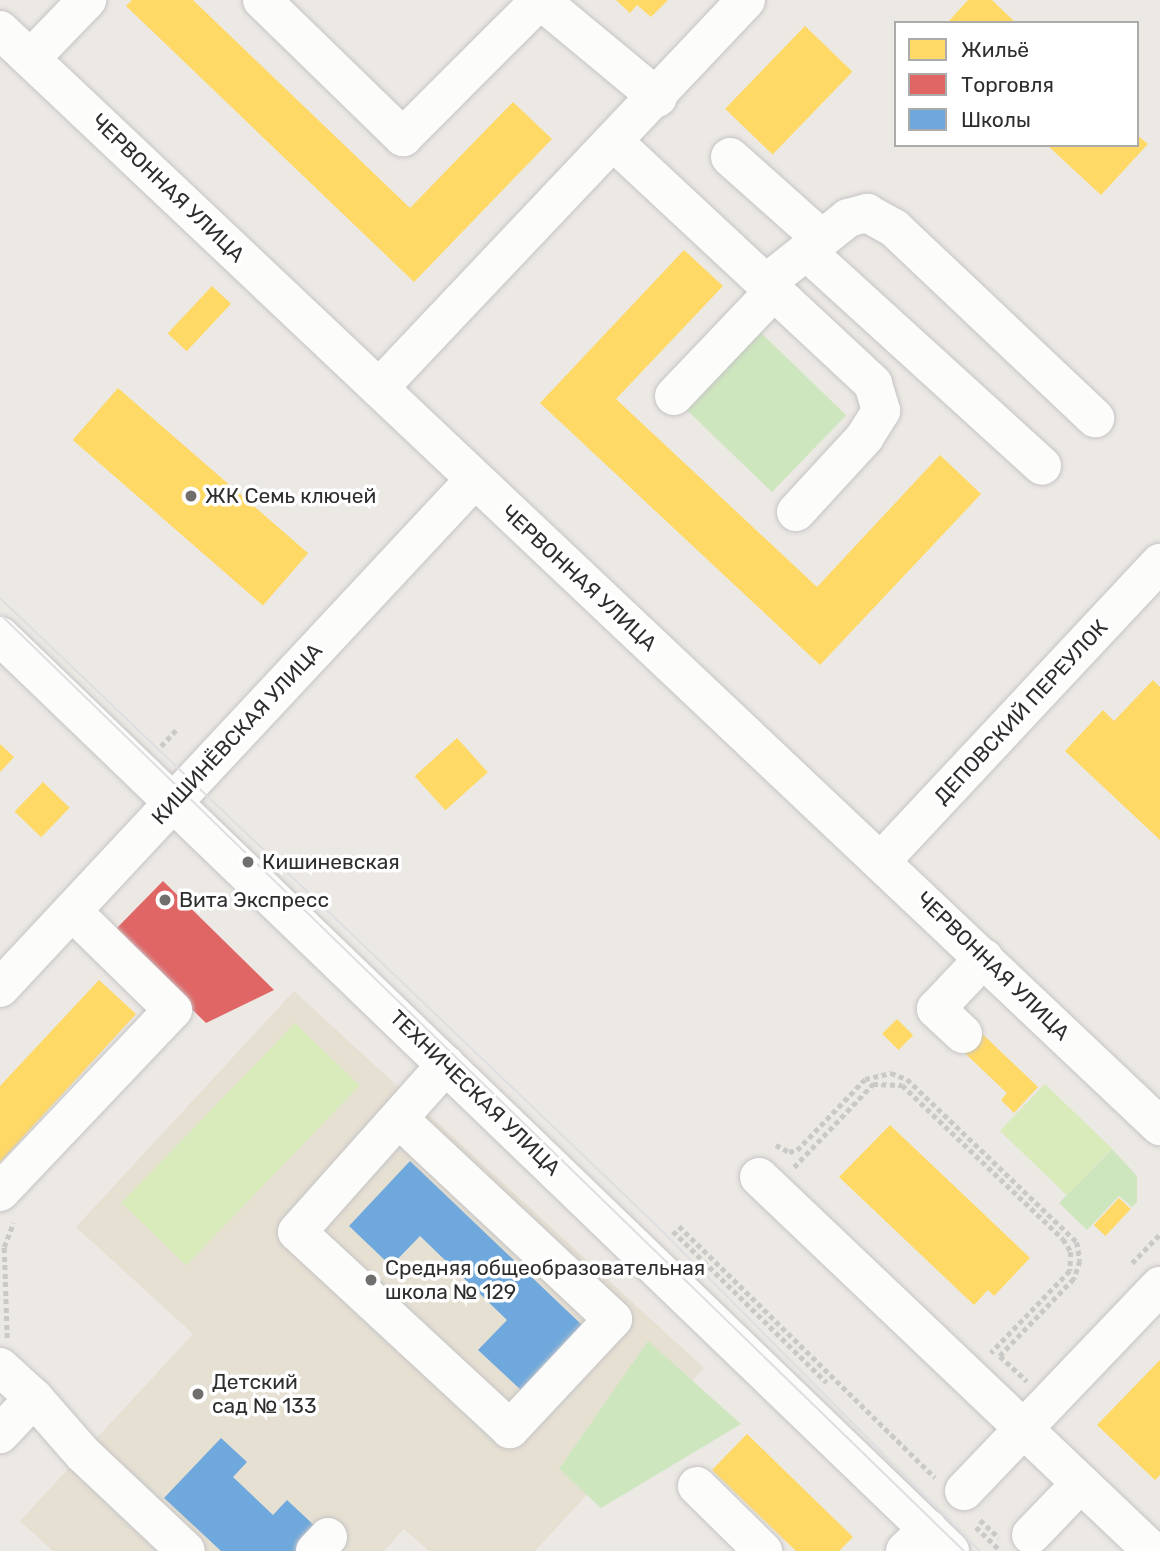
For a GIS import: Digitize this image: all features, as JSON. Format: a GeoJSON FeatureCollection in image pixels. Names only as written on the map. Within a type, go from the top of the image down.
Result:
{"type":"FeatureCollection","features":[{"type":"Feature","properties":{"kind":"street"},"geometry":{"type":"LineString","coordinates":[[31,58],[87,0]]}},
{"type":"Feature","properties":{"kind":"street"},"geometry":{"type":"LineString","coordinates":[[262,0],[403,137],[540,0],[658,97]]}},
{"type":"Feature","properties":{"kind":"street"},"geometry":{"type":"LineString","coordinates":[[379,388],[615,143],[746,0]]}},
{"type":"Feature","properties":{"kind":"street","name":"ЧЕРВОННАЯ УЛИЦА"},"geometry":{"type":"LineString","coordinates":[[0,30],[474,481],[881,860],[1160,1126]]}},
{"type":"Feature","properties":{"kind":"street"},"geometry":{"type":"LineString","coordinates":[[615,143],[873,384],[881,411],[865,437],[796,512]]}},
{"type":"Feature","properties":{"kind":"street"},"geometry":{"type":"LineString","coordinates":[[730,157],[814,245],[1042,466]]}},
{"type":"Feature","properties":{"kind":"street"},"geometry":{"type":"LineString","coordinates":[[674,396],[769,288],[814,245],[848,218],[867,213],[894,228],[1095,418]]}},
{"type":"Feature","properties":{"kind":"street","name":"КИШИНЁВСКАЯ УЛИЦА"},"geometry":{"type":"LineString","coordinates":[[0,988],[474,481]]}},
{"type":"Feature","properties":{"kind":"street","name":"ДЕПОВСКИЙ ПЕРЕУЛОК"},"geometry":{"type":"LineString","coordinates":[[881,860],[1160,563]]}},
{"type":"Feature","properties":{"kind":"street","name":"ТЕХНИЧЕСКАЯ УЛИЦА"},"geometry":{"type":"LineString","coordinates":[[0,636],[446,1065],[928,1544]]}},
{"type":"Feature","properties":{"kind":"street"},"geometry":{"type":"LineString","coordinates":[[9,1201],[173,1010],[72,911]]}},
{"type":"Feature","properties":{"kind":"street"},"geometry":{"type":"LineString","coordinates":[[963,1034],[936,1009],[984,958]]}},
{"type":"Feature","properties":{"kind":"street"},"geometry":{"type":"LineString","coordinates":[[399,1119],[613,1319],[510,1429],[297,1232],[446,1065]]}},
{"type":"Feature","properties":{"kind":"street"},"geometry":{"type":"LineString","coordinates":[[775,1164],[1024,1429],[1081,1483],[1136,1546]]}},
{"type":"Feature","properties":{"kind":"street"},"geometry":{"type":"LineString","coordinates":[[952,1493],[1024,1429],[1160,1286]]}},
{"type":"Feature","properties":{"kind":"street"},"geometry":{"type":"LineString","coordinates":[[0,1434],[14,1380]]}},
{"type":"Feature","properties":{"kind":"street"},"geometry":{"type":"LineString","coordinates":[[14,1380],[83,1454],[186,1551]]}},
{"type":"Feature","properties":{"kind":"street"},"geometry":{"type":"LineString","coordinates":[[1022,1543],[1081,1483]]}},
{"type":"Feature","properties":{"kind":"street"},"geometry":{"type":"LineString","coordinates":[[697,1486],[743,1544]]}},
{"type":"Feature","properties":{"kind":"path"},"geometry":{"type":"LineString","coordinates":[[775,1164],[789,1152],[797,1150],[865,1079],[891,1073],[907,1079],[1076,1242],[1080,1261],[1074,1279],[1000,1356],[1031,1385]]}},
{"type":"Feature","properties":{"kind":"path"},"geometry":{"type":"LineString","coordinates":[[775,1164],[873,1084],[895,1082],[922,1104],[1063,1239],[1071,1252],[1070,1271],[986,1359]]}},
{"type":"Feature","properties":{"kind":"path"},"geometry":{"type":"LineString","coordinates":[[9,1201],[4,1247],[14,1380]]}},
{"type":"Feature","properties":{"kind":"path"},"geometry":{"type":"LineString","coordinates":[[679,1226],[952,1493]]}},
{"type":"Feature","properties":{"kind":"path"},"geometry":{"type":"LineString","coordinates":[[673,1231],[952,1493],[1022,1543]]}},
{"type":"Feature","properties":{"kind":"shaded area","name":"Средняя общеобразовательная школа № 129"},"geometry":{"type":"Polygon","coordinates":[[[294,991],[704,1368],[535,1551],[429,1551],[404,1529],[384,1551],[53,1551],[20,1521],[193,1334],[76,1227],[294,991]]]}},
{"type":"Feature","properties":{"kind":"green space"},"geometry":{"type":"Polygon","coordinates":[[[757,329],[846,415],[772,492],[683,406],[757,329]]]}},
{"type":"Feature","properties":{"kind":"green space"},"geometry":{"type":"Polygon","coordinates":[[[295,1023],[360,1086],[186,1265],[121,1203],[295,1023]]]}},
{"type":"Feature","properties":{"kind":"green space"},"geometry":{"type":"Polygon","coordinates":[[[1045,1084],[1112,1149],[1067,1195],[1000,1131],[1045,1084]]]}},
{"type":"Feature","properties":{"kind":"green space"},"geometry":{"type":"Polygon","coordinates":[[[1112,1149],[1137,1176],[1137,1202],[1132,1207],[1119,1196],[1087,1230],[1059,1203],[1112,1149]]]}},
{"type":"Feature","properties":{"kind":"green space"},"geometry":{"type":"Polygon","coordinates":[[[648,1341],[741,1424],[601,1508],[559,1469],[648,1341]]]}},
{"type":"Feature","properties":{"kind":"building: Жильё"},"geometry":{"type":"Polygon","coordinates":[[[132,0],[193,0],[410,208],[513,102],[552,139],[414,282],[126,6],[132,0]]]}},
{"type":"Feature","properties":{"kind":"building: Жильё"},"geometry":{"type":"Polygon","coordinates":[[[616,0],[668,0],[651,17],[637,5],[630,13],[616,0]]]}},
{"type":"Feature","properties":{"kind":"building: Жильё"},"geometry":{"type":"Polygon","coordinates":[[[968,0],[992,0],[1014,21],[949,21],[968,0]]]}},
{"type":"Feature","properties":{"kind":"building: Жильё"},"geometry":{"type":"Polygon","coordinates":[[[805,26],[852,72],[773,155],[725,109],[805,26]]]}},
{"type":"Feature","properties":{"kind":"building: Жильё"},"geometry":{"type":"Polygon","coordinates":[[[1139,137],[1148,144],[1101,195],[1049,147],[1139,147],[1139,137]]]}},
{"type":"Feature","properties":{"kind":"building: Жильё"},"geometry":{"type":"Polygon","coordinates":[[[684,250],[723,286],[616,399],[817,587],[940,455],[981,494],[820,665],[540,403],[684,250]]]}},
{"type":"Feature","properties":{"kind":"building: Жильё"},"geometry":{"type":"Polygon","coordinates":[[[212,286],[231,304],[187,351],[168,334],[212,286]]]}},
{"type":"Feature","properties":{"kind":"building: Жильё","name":"ЖК Семь ключей"},"geometry":{"type":"Polygon","coordinates":[[[118,388],[308,553],[263,605],[73,440],[118,388]]]}},
{"type":"Feature","properties":{"kind":"building: Жильё"},"geometry":{"type":"Polygon","coordinates":[[[1153,680],[1160,687],[1160,840],[1065,751],[1103,710],[1114,721],[1153,680]]]}},
{"type":"Feature","properties":{"kind":"building: Жильё"},"geometry":{"type":"Polygon","coordinates":[[[457,738],[488,772],[445,810],[415,776],[457,738]]]}},
{"type":"Feature","properties":{"kind":"building: Жильё"},"geometry":{"type":"Polygon","coordinates":[[[0,744],[14,757],[0,772],[0,744]]]}},
{"type":"Feature","properties":{"kind":"building: Жильё"},"geometry":{"type":"Polygon","coordinates":[[[43,782],[70,808],[41,837],[15,811],[43,782]]]}},
{"type":"Feature","properties":{"kind":"building: Жильё"},"geometry":{"type":"Polygon","coordinates":[[[99,980],[136,1014],[0,1162],[0,1086],[99,980]]]}},
{"type":"Feature","properties":{"kind":"building: Жильё"},"geometry":{"type":"Polygon","coordinates":[[[897,1019],[913,1035],[898,1050],[882,1034],[897,1019]]]}},
{"type":"Feature","properties":{"kind":"building: Жильё"},"geometry":{"type":"Polygon","coordinates":[[[972,1024],[1038,1087],[1014,1113],[1001,1100],[1007,1093],[954,1043],[972,1024]]]}},
{"type":"Feature","properties":{"kind":"building: Жильё"},"geometry":{"type":"Polygon","coordinates":[[[890,1125],[1030,1258],[994,1296],[988,1290],[974,1305],[839,1177],[890,1125]]]}},
{"type":"Feature","properties":{"kind":"building: Жильё"},"geometry":{"type":"Polygon","coordinates":[[[1119,1198],[1131,1209],[1105,1236],[1094,1225],[1119,1198]]]}},
{"type":"Feature","properties":{"kind":"building: Жильё"},"geometry":{"type":"Polygon","coordinates":[[[1160,1360],[1160,1475],[1155,1480],[1097,1425],[1160,1360]]]}},
{"type":"Feature","properties":{"kind":"building: Жильё"},"geometry":{"type":"Polygon","coordinates":[[[747,1434],[853,1537],[839,1551],[796,1551],[712,1470],[747,1434]]]}},
{"type":"Feature","properties":{"kind":"building: Торговля"},"geometry":{"type":"Polygon","coordinates":[[[163,881],[274,990],[206,1023],[113,932],[163,881]]]}},
{"type":"Feature","properties":{"kind":"building: Школы"},"geometry":{"type":"Polygon","coordinates":[[[410,1161],[583,1326],[521,1390],[478,1350],[507,1320],[420,1236],[391,1266],[349,1226],[410,1161]]]}},
{"type":"Feature","properties":{"kind":"building: Школы"},"geometry":{"type":"Polygon","coordinates":[[[221,1438],[247,1462],[233,1477],[273,1515],[287,1500],[318,1529],[297,1551],[221,1551],[164,1498],[221,1438]]]}},
{"type":"Feature","properties":{"kind":"tram line"},"geometry":{"type":"LineString","coordinates":[[0,598],[655,1224],[980,1551]]}},
{"type":"Feature","properties":{"kind":"tram line"},"geometry":{"type":"LineString","coordinates":[[0,614],[964,1551]]}},
{"type":"Feature","properties":{"kind":"place","name":"ЖК Семь ключей"},"geometry":{"type":"Point","coordinates":[191,496]}},
{"type":"Feature","properties":{"kind":"place","name":"Кишиневская"},"geometry":{"type":"Point","coordinates":[248,862]}},
{"type":"Feature","properties":{"kind":"place","name":"Вита Экспресс"},"geometry":{"type":"Point","coordinates":[165,900]}},
{"type":"Feature","properties":{"kind":"place","name":"Средняя общеобразовательная школа № 129"},"geometry":{"type":"Point","coordinates":[371,1280]}},
{"type":"Feature","properties":{"kind":"place","name":"Детский сад № 133"},"geometry":{"type":"Point","coordinates":[198,1394]}}]}
